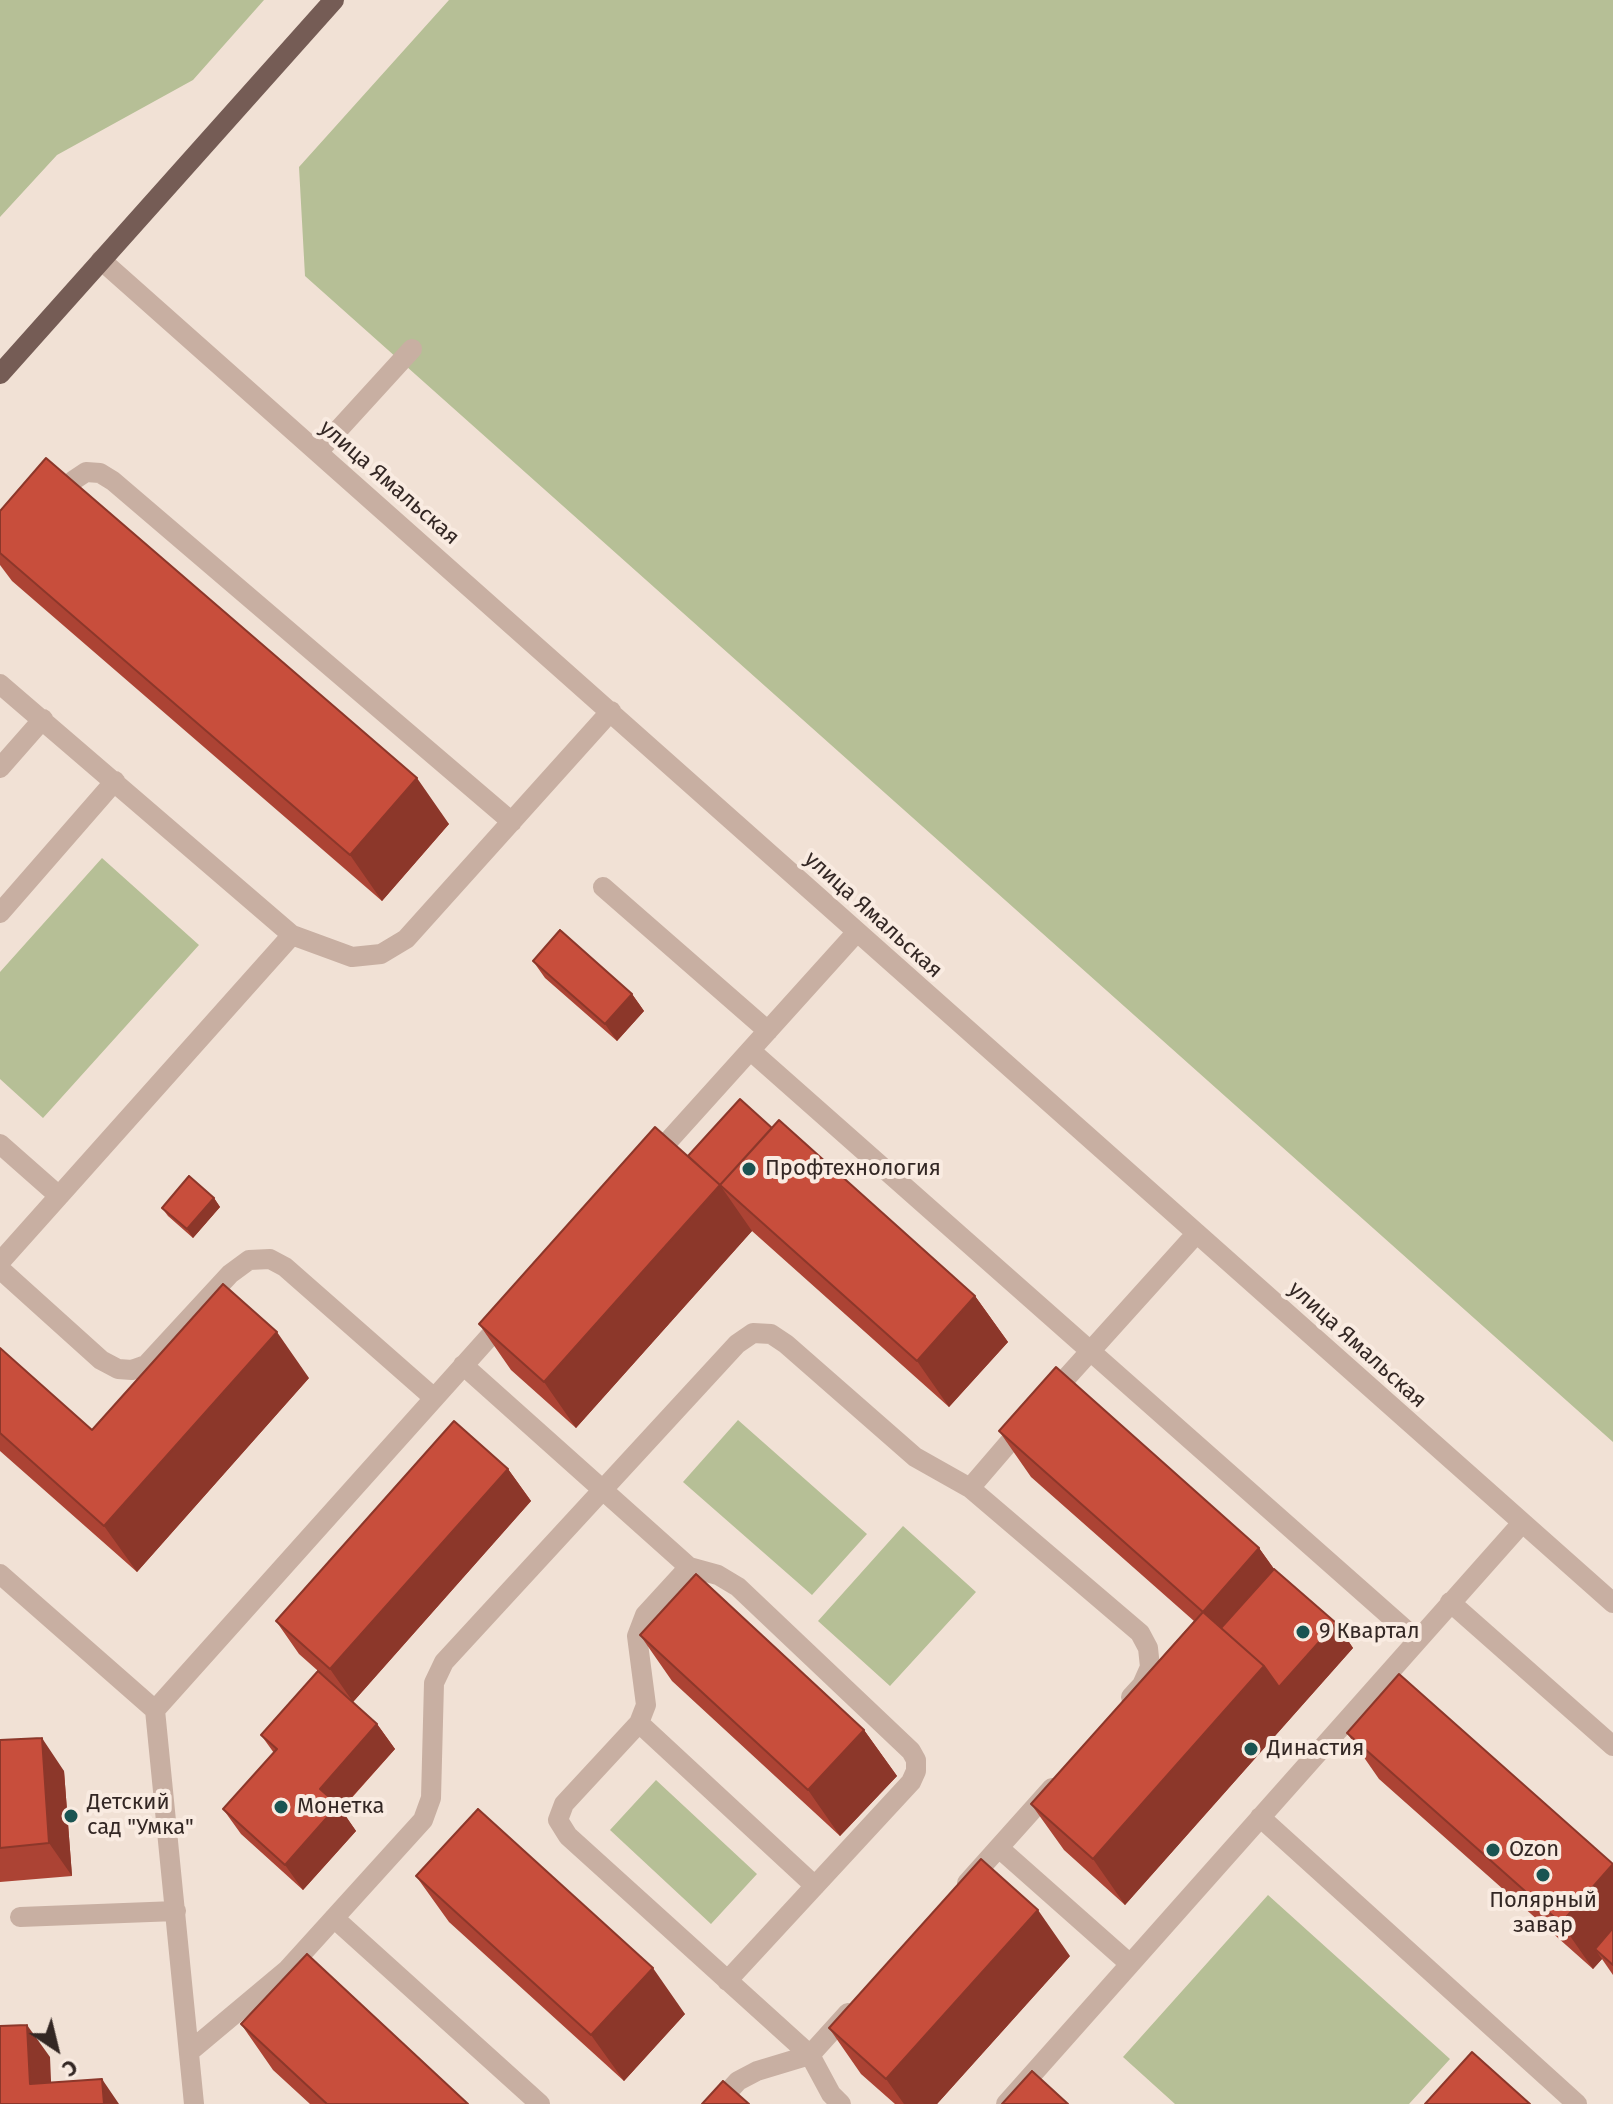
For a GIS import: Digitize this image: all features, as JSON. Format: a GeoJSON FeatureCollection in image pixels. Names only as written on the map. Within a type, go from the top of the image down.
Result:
{"type":"FeatureCollection","features":[{"type":"Feature","properties":{"kind":"main road"},"geometry":{"type":"LineString","coordinates":[[0,374],[334,0]]}},
{"type":"Feature","properties":{"kind":"street","name":"улица Ямальская"},"geometry":{"type":"LineString","coordinates":[[101,260],[1613,1603]]}},
{"type":"Feature","properties":{"kind":"street"},"geometry":{"type":"LineString","coordinates":[[318,452],[412,349]]}},
{"type":"Feature","properties":{"kind":"street"},"geometry":{"type":"LineString","coordinates":[[37,523],[74,480],[86,472],[100,473],[113,481],[512,822]]}},
{"type":"Feature","properties":{"kind":"street"},"geometry":{"type":"LineString","coordinates":[[0,684],[292,935],[352,957],[381,954],[406,939],[611,711]]}},
{"type":"Feature","properties":{"kind":"street"},"geometry":{"type":"LineString","coordinates":[[0,768],[43,719]]}},
{"type":"Feature","properties":{"kind":"street"},"geometry":{"type":"LineString","coordinates":[[0,913],[115,781]]}},
{"type":"Feature","properties":{"kind":"street"},"geometry":{"type":"LineString","coordinates":[[603,887],[768,1031]]}},
{"type":"Feature","properties":{"kind":"street"},"geometry":{"type":"LineString","coordinates":[[635,1177],[856,933]]}},
{"type":"Feature","properties":{"kind":"street"},"geometry":{"type":"LineString","coordinates":[[0,1262],[292,935]]}},
{"type":"Feature","properties":{"kind":"street"},"geometry":{"type":"LineString","coordinates":[[751,1051],[1416,1639]]}},
{"type":"Feature","properties":{"kind":"street"},"geometry":{"type":"LineString","coordinates":[[0,1144],[59,1196]]}},
{"type":"Feature","properties":{"kind":"street"},"geometry":{"type":"LineString","coordinates":[[970,1488],[1196,1234]]}},
{"type":"Feature","properties":{"kind":"street"},"geometry":{"type":"LineString","coordinates":[[0,1269],[101,1360],[118,1369],[132,1370],[146,1365],[230,1274],[249,1260],[270,1259],[285,1267],[434,1398]]}},
{"type":"Feature","properties":{"kind":"street"},"geometry":{"type":"LineString","coordinates":[[155,1710],[523,1300]]}},
{"type":"Feature","properties":{"kind":"street"},"geometry":{"type":"LineString","coordinates":[[189,2052],[287,1970],[423,1820],[431,1798],[434,1683],[444,1662],[737,1344],[753,1333],[771,1334],[786,1344],[903,1447],[970,1488],[1140,1633],[1148,1648],[1150,1667],[1142,1685],[1121,1708]]}},
{"type":"Feature","properties":{"kind":"street"},"geometry":{"type":"LineString","coordinates":[[463,1365],[689,1567],[718,1575],[738,1587],[911,1751],[916,1760],[916,1771],[911,1782],[727,1981]]}},
{"type":"Feature","properties":{"kind":"street"},"geometry":{"type":"LineString","coordinates":[[1006,2104],[1522,1523]]}},
{"type":"Feature","properties":{"kind":"street"},"geometry":{"type":"LineString","coordinates":[[689,1567],[645,1615],[637,1636],[646,1705],[639,1723],[564,1804],[558,1820],[568,1836],[810,2055],[831,2094],[841,2104]]}},
{"type":"Feature","properties":{"kind":"street"},"geometry":{"type":"LineString","coordinates":[[0,1574],[155,1710],[189,2052],[197,2101]]}},
{"type":"Feature","properties":{"kind":"street"},"geometry":{"type":"LineString","coordinates":[[1450,1602],[1613,1746]]}},
{"type":"Feature","properties":{"kind":"street"},"geometry":{"type":"LineString","coordinates":[[639,1723],[815,1886]]}},
{"type":"Feature","properties":{"kind":"street"},"geometry":{"type":"LineString","coordinates":[[957,1894],[1060,1778]]}},
{"type":"Feature","properties":{"kind":"street"},"geometry":{"type":"LineString","coordinates":[[1260,1817],[1577,2104]]}},
{"type":"Feature","properties":{"kind":"street"},"geometry":{"type":"LineString","coordinates":[[999,1848],[1130,1964]]}},
{"type":"Feature","properties":{"kind":"street"},"geometry":{"type":"LineString","coordinates":[[20,1917],[176,1911]]}},
{"type":"Feature","properties":{"kind":"street"},"geometry":{"type":"LineString","coordinates":[[334,1918],[540,2104]]}},
{"type":"Feature","properties":{"kind":"street"},"geometry":{"type":"LineString","coordinates":[[717,2104],[738,2081],[747,2076],[810,2055],[862,1998]]}},
{"type":"Feature","properties":{"kind":"green space"},"geometry":{"type":"Polygon","coordinates":[[[0,0],[264,0],[193,80],[57,155],[0,217],[0,0]]]}},
{"type":"Feature","properties":{"kind":"green space"},"geometry":{"type":"Polygon","coordinates":[[[449,0],[1613,0],[1613,1442],[305,276],[299,167],[449,0]]]}},
{"type":"Feature","properties":{"kind":"green space"},"geometry":{"type":"Polygon","coordinates":[[[102,858],[199,945],[43,1118],[0,1079],[0,972],[102,858]]]}},
{"type":"Feature","properties":{"kind":"green space"},"geometry":{"type":"Polygon","coordinates":[[[738,1420],[867,1534],[812,1595],[683,1482],[738,1420]]]}},
{"type":"Feature","properties":{"kind":"green space"},"geometry":{"type":"Polygon","coordinates":[[[903,1526],[976,1592],[890,1686],[818,1621],[903,1526]]]}},
{"type":"Feature","properties":{"kind":"green space"},"geometry":{"type":"Polygon","coordinates":[[[656,1780],[757,1874],[711,1924],[610,1830],[656,1780]]]}},
{"type":"Feature","properties":{"kind":"green space"},"geometry":{"type":"Polygon","coordinates":[[[1268,1895],[1450,2059],[1409,2104],[1175,2104],[1123,2057],[1268,1895]]]}},
{"type":"Feature","properties":{"kind":"building"},"geometry":{"type":"Polygon","coordinates":[[[46,458],[417,778],[350,855],[0,553],[0,511],[46,458]]]}},
{"type":"Feature","properties":{"kind":"building"},"geometry":{"type":"Polygon","coordinates":[[[560,930],[632,994],[605,1024],[533,961],[560,930]]]}},
{"type":"Feature","properties":{"kind":"building"},"geometry":{"type":"Polygon","coordinates":[[[740,1099],[772,1128],[720,1185],[688,1156],[740,1099]]]}},
{"type":"Feature","properties":{"kind":"building"},"geometry":{"type":"Polygon","coordinates":[[[779,1120],[975,1296],[917,1361],[720,1185],[779,1120]]]}},
{"type":"Feature","properties":{"kind":"building"},"geometry":{"type":"Polygon","coordinates":[[[655,1127],[720,1185],[544,1382],[479,1324],[655,1127]]]}},
{"type":"Feature","properties":{"kind":"building"},"geometry":{"type":"Polygon","coordinates":[[[189,1176],[214,1198],[187,1229],[162,1208],[189,1176]]]}},
{"type":"Feature","properties":{"kind":"building"},"geometry":{"type":"Polygon","coordinates":[[[223,1284],[277,1332],[104,1526],[0,1433],[0,1348],[92,1430],[223,1284]]]}},
{"type":"Feature","properties":{"kind":"building"},"geometry":{"type":"Polygon","coordinates":[[[1056,1367],[1259,1548],[1203,1612],[999,1431],[1056,1367]]]}},
{"type":"Feature","properties":{"kind":"building"},"geometry":{"type":"Polygon","coordinates":[[[454,1421],[508,1469],[330,1669],[276,1621],[454,1421]]]}},
{"type":"Feature","properties":{"kind":"building"},"geometry":{"type":"Polygon","coordinates":[[[1274,1569],[1336,1623],[1279,1687],[1264,1666],[1221,1628],[1274,1569]]]}},
{"type":"Feature","properties":{"kind":"building"},"geometry":{"type":"Polygon","coordinates":[[[696,1574],[864,1730],[808,1790],[640,1635],[696,1574]]]}},
{"type":"Feature","properties":{"kind":"building"},"geometry":{"type":"Polygon","coordinates":[[[1203,1612],[1264,1666],[1093,1859],[1031,1804],[1203,1612]]]}},
{"type":"Feature","properties":{"kind":"building"},"geometry":{"type":"Polygon","coordinates":[[[318,1671],[377,1724],[320,1789],[338,1805],[285,1865],[223,1809],[277,1749],[261,1735],[318,1671]]]}},
{"type":"Feature","properties":{"kind":"building"},"geometry":{"type":"Polygon","coordinates":[[[1399,1674],[1613,1864],[1561,1923],[1347,1733],[1399,1674]]]}},
{"type":"Feature","properties":{"kind":"building"},"geometry":{"type":"Polygon","coordinates":[[[42,1738],[49,1843],[0,1848],[0,1740],[42,1738]]]}},
{"type":"Feature","properties":{"kind":"building"},"geometry":{"type":"Polygon","coordinates":[[[478,1809],[653,1968],[591,2035],[416,1876],[478,1809]]]}},
{"type":"Feature","properties":{"kind":"building"},"geometry":{"type":"Polygon","coordinates":[[[981,1859],[1038,1910],[886,2079],[829,2028],[981,1859]]]}},
{"type":"Feature","properties":{"kind":"building"},"geometry":{"type":"Polygon","coordinates":[[[1613,1928],[1613,1965],[1595,1949],[1613,1928]]]}},
{"type":"Feature","properties":{"kind":"building"},"geometry":{"type":"Polygon","coordinates":[[[307,1954],[468,2104],[327,2104],[241,2024],[307,1954]]]}},
{"type":"Feature","properties":{"kind":"building"},"geometry":{"type":"Polygon","coordinates":[[[27,2025],[30,2084],[102,2079],[104,2104],[0,2104],[0,2026],[27,2025]]]}},
{"type":"Feature","properties":{"kind":"building"},"geometry":{"type":"Polygon","coordinates":[[[1472,2052],[1530,2104],[1425,2104],[1472,2052]]]}},
{"type":"Feature","properties":{"kind":"building"},"geometry":{"type":"Polygon","coordinates":[[[1032,2071],[1068,2104],[1002,2104],[1032,2071]]]}},
{"type":"Feature","properties":{"kind":"building"},"geometry":{"type":"Polygon","coordinates":[[[723,2081],[749,2104],[702,2104],[723,2081]]]}},
{"type":"Feature","properties":{"kind":"place","name":"Профтехнология"},"geometry":{"type":"Point","coordinates":[749,1169]}},
{"type":"Feature","properties":{"kind":"place","name":"9 Квартал"},"geometry":{"type":"Point","coordinates":[1303,1632]}},
{"type":"Feature","properties":{"kind":"place","name":"Династия"},"geometry":{"type":"Point","coordinates":[1251,1749]}},
{"type":"Feature","properties":{"kind":"place","name":"Монетка"},"geometry":{"type":"Point","coordinates":[281,1807]}},
{"type":"Feature","properties":{"kind":"place","name":"Детский сад \"Умка\""},"geometry":{"type":"Point","coordinates":[71,1816]}},
{"type":"Feature","properties":{"kind":"place","name":"Ozon"},"geometry":{"type":"Point","coordinates":[1493,1850]}},
{"type":"Feature","properties":{"kind":"place","name":"Полярный завар"},"geometry":{"type":"Point","coordinates":[1543,1875]}}]}
